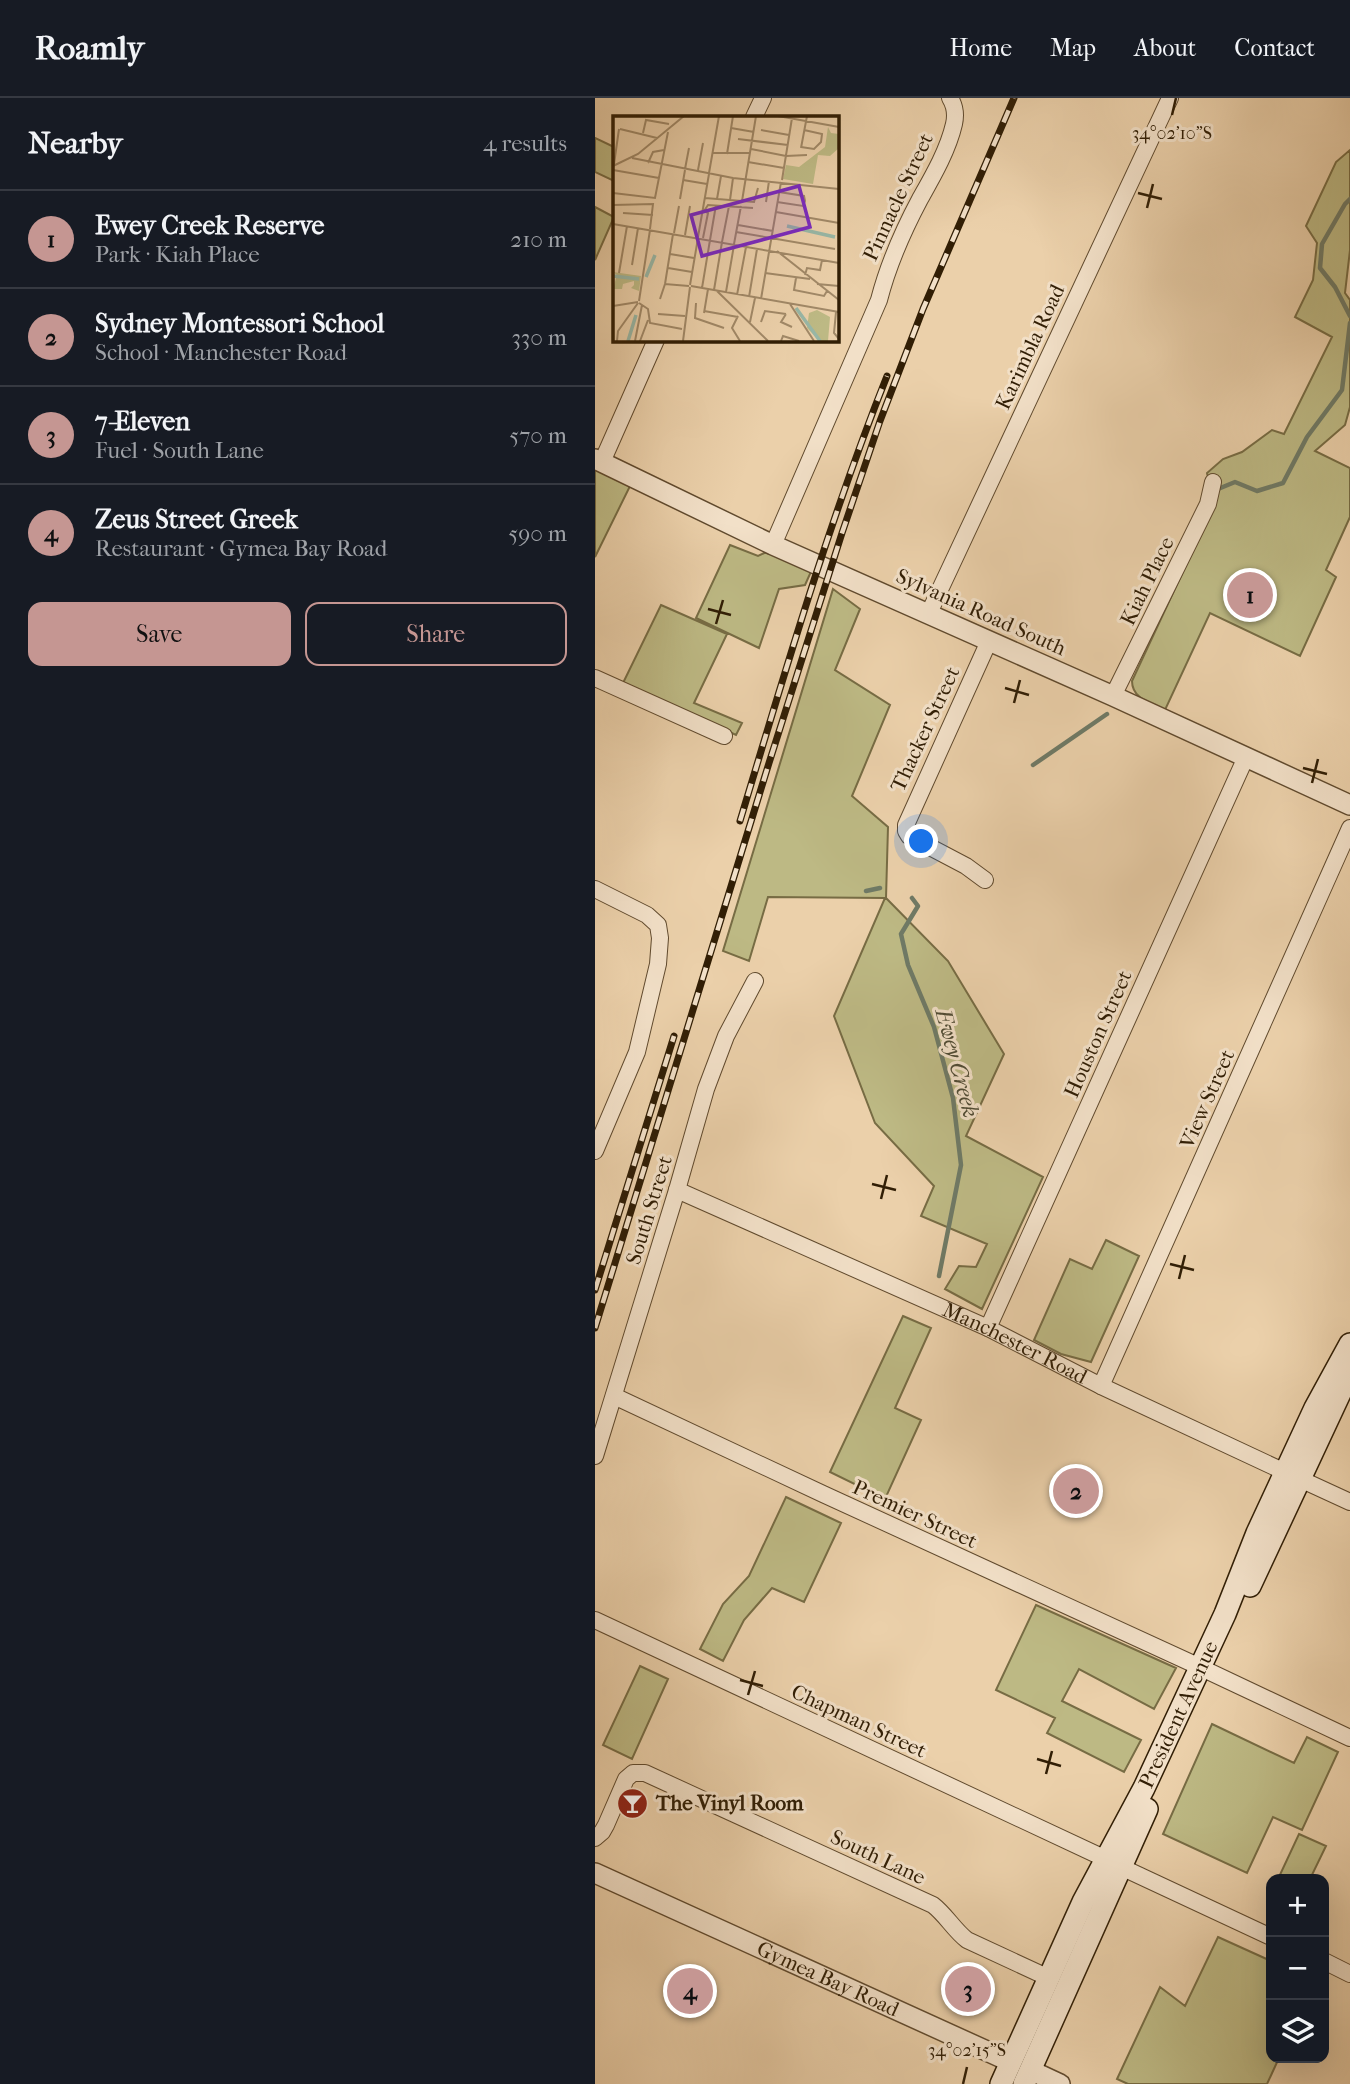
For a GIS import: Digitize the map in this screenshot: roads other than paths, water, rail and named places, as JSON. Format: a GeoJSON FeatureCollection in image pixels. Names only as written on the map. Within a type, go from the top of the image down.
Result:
{"type":"FeatureCollection","features":[{"type":"Feature","properties":{"kind":"main road","name":"President Avenue"},"geometry":{"type":"LineString","coordinates":[[1293,1475],[1316,1406],[1350,1344]]}},
{"type":"Feature","properties":{"kind":"main road","name":"President Avenue"},"geometry":{"type":"LineString","coordinates":[[1001,2084],[1022,2072],[1144,1788],[1205,1670],[1257,1533],[1293,1475],[1350,1372]]}},
{"type":"Feature","properties":{"kind":"main road","name":"President Avenue"},"geometry":{"type":"LineString","coordinates":[[1022,2072],[1049,1978],[1083,1902],[1114,1863]]}},
{"type":"Feature","properties":{"kind":"street"},"geometry":{"type":"LineString","coordinates":[[754,116],[763,98]]}},
{"type":"Feature","properties":{"kind":"street","name":"Pinnacle Street"},"geometry":{"type":"LineString","coordinates":[[773,545],[879,300],[884,277],[932,180],[954,123],[954,103],[950,98]]}},
{"type":"Feature","properties":{"kind":"street","name":"Karimbla Road"},"geometry":{"type":"LineString","coordinates":[[929,613],[1170,98]]}},
{"type":"Feature","properties":{"kind":"street"},"geometry":{"type":"LineString","coordinates":[[599,461],[656,341]]}},
{"type":"Feature","properties":{"kind":"street","name":"Sylvania Road South"},"geometry":{"type":"LineString","coordinates":[[599,461],[773,545],[989,640],[1350,805]]}},
{"type":"Feature","properties":{"kind":"street","name":"Kiah Place"},"geometry":{"type":"LineString","coordinates":[[1113,696],[1208,504],[1213,482]]}},
{"type":"Feature","properties":{"kind":"street","name":"Thacker Street"},"geometry":{"type":"LineString","coordinates":[[985,880],[966,866],[909,836],[906,831],[907,818],[989,640]]}},
{"type":"Feature","properties":{"kind":"street"},"geometry":{"type":"LineString","coordinates":[[595,678],[724,736]]}},
{"type":"Feature","properties":{"kind":"street","name":"Houston Street"},"geometry":{"type":"LineString","coordinates":[[988,1328],[1246,757]]}},
{"type":"Feature","properties":{"kind":"street","name":"View Street"},"geometry":{"type":"LineString","coordinates":[[1101,1386],[1350,828]]}},
{"type":"Feature","properties":{"kind":"street"},"geometry":{"type":"LineString","coordinates":[[595,889],[647,915],[658,925],[660,938],[658,964],[637,1052],[595,1151]]}},
{"type":"Feature","properties":{"kind":"street","name":"South Street"},"geometry":{"type":"LineString","coordinates":[[595,1456],[706,1090],[726,1036],[755,981]]}},
{"type":"Feature","properties":{"kind":"street","name":"Manchester Road"},"geometry":{"type":"LineString","coordinates":[[677,1190],[988,1328],[1101,1386],[1350,1502]]}},
{"type":"Feature","properties":{"kind":"street","name":"Premier Street"},"geometry":{"type":"LineString","coordinates":[[614,1395],[1350,1738]]}},
{"type":"Feature","properties":{"kind":"street","name":"Chapman Street"},"geometry":{"type":"LineString","coordinates":[[595,1620],[1266,1935]]}},
{"type":"Feature","properties":{"kind":"street","name":"South Lane"},"geometry":{"type":"LineString","coordinates":[[595,1838],[606,1825],[626,1779],[633,1773],[649,1774],[933,1905],[967,1940],[1049,1978]]}},
{"type":"Feature","properties":{"kind":"street","name":"Gymea Bay Road"},"geometry":{"type":"LineString","coordinates":[[595,1873],[1022,2072],[1060,2084]]}},
{"type":"Feature","properties":{"kind":"street"},"geometry":{"type":"LineString","coordinates":[[1329,1964],[1350,1974]]}},
{"type":"Feature","properties":{"kind":"waterway","name":"Ewey Creek"},"geometry":{"type":"LineString","coordinates":[[1350,199],[1322,244],[1320,268],[1335,287],[1350,316]]}},
{"type":"Feature","properties":{"kind":"waterway","name":"Ewey Creek"},"geometry":{"type":"LineString","coordinates":[[1218,489],[1235,482],[1257,491],[1283,483],[1307,437],[1342,390],[1350,323]]}},
{"type":"Feature","properties":{"kind":"waterway","name":"Ewey Creek"},"geometry":{"type":"LineString","coordinates":[[1033,765],[1107,714]]}},
{"type":"Feature","properties":{"kind":"waterway"},"geometry":{"type":"LineString","coordinates":[[866,891],[880,888]]}},
{"type":"Feature","properties":{"kind":"waterway","name":"Ewey Creek"},"geometry":{"type":"LineString","coordinates":[[912,898],[918,906],[901,934],[908,965],[934,1027],[953,1098],[961,1165],[939,1276]]}},
{"type":"Feature","properties":{"kind":"railway"},"geometry":{"type":"LineString","coordinates":[[595,1328],[769,763],[880,421],[923,309],[1014,98]]}},
{"type":"Feature","properties":{"kind":"railway"},"geometry":{"type":"LineString","coordinates":[[740,821],[827,541],[887,376]]}},
{"type":"Feature","properties":{"kind":"railway"},"geometry":{"type":"LineString","coordinates":[[595,1290],[674,1036]]}},
{"type":"Feature","properties":{"kind":"place","name":"Ewey Creek Reserve"},"geometry":{"type":"Point","coordinates":[1250,595]}},
{"type":"Feature","properties":{"kind":"place","name":"Sydney Montessori School"},"geometry":{"type":"Point","coordinates":[1076,1491]}},
{"type":"Feature","properties":{"kind":"place","name":"The Vinyl Room"},"geometry":{"type":"Point","coordinates":[633,1803]}},
{"type":"Feature","properties":{"kind":"place","name":"7-Eleven"},"geometry":{"type":"Point","coordinates":[968,1989]}},
{"type":"Feature","properties":{"kind":"place","name":"Zeus Street Greek"},"geometry":{"type":"Point","coordinates":[690,1991]}}]}
